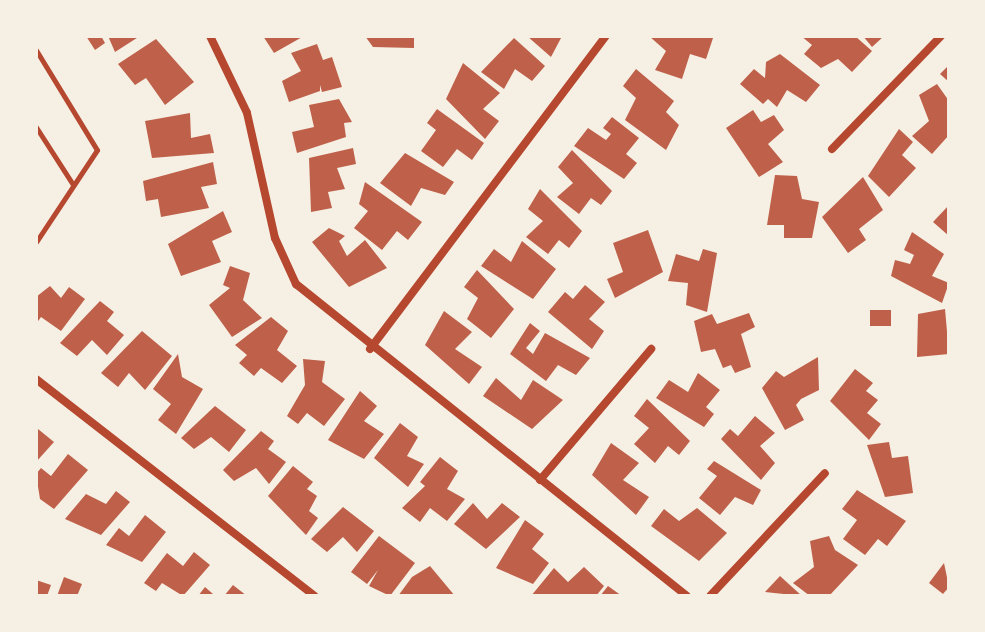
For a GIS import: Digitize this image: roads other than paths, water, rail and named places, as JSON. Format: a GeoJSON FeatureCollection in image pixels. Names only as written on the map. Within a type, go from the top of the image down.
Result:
{"type":"FeatureCollection","features":[{"type":"Feature","properties":{"kind":"street"},"geometry":{"type":"LineString","coordinates":[[210,36],[247,113],[275,238],[296,284],[370,349],[687,596]]}},
{"type":"Feature","properties":{"kind":"street"},"geometry":{"type":"LineString","coordinates":[[370,349],[606,36]]}},
{"type":"Feature","properties":{"kind":"street"},"geometry":{"type":"LineString","coordinates":[[832,149],[941,36]]}},
{"type":"Feature","properties":{"kind":"street"},"geometry":{"type":"LineString","coordinates":[[540,480],[651,349]]}},
{"type":"Feature","properties":{"kind":"street"},"geometry":{"type":"LineString","coordinates":[[36,379],[315,596]]}},
{"type":"Feature","properties":{"kind":"street"},"geometry":{"type":"LineString","coordinates":[[710,596],[825,473]]}},
{"type":"Feature","properties":{"kind":"lane"},"geometry":{"type":"LineString","coordinates":[[36,50],[97,150],[36,242]]}},
{"type":"Feature","properties":{"kind":"lane"},"geometry":{"type":"LineString","coordinates":[[36,127],[73,184]]}}]}
